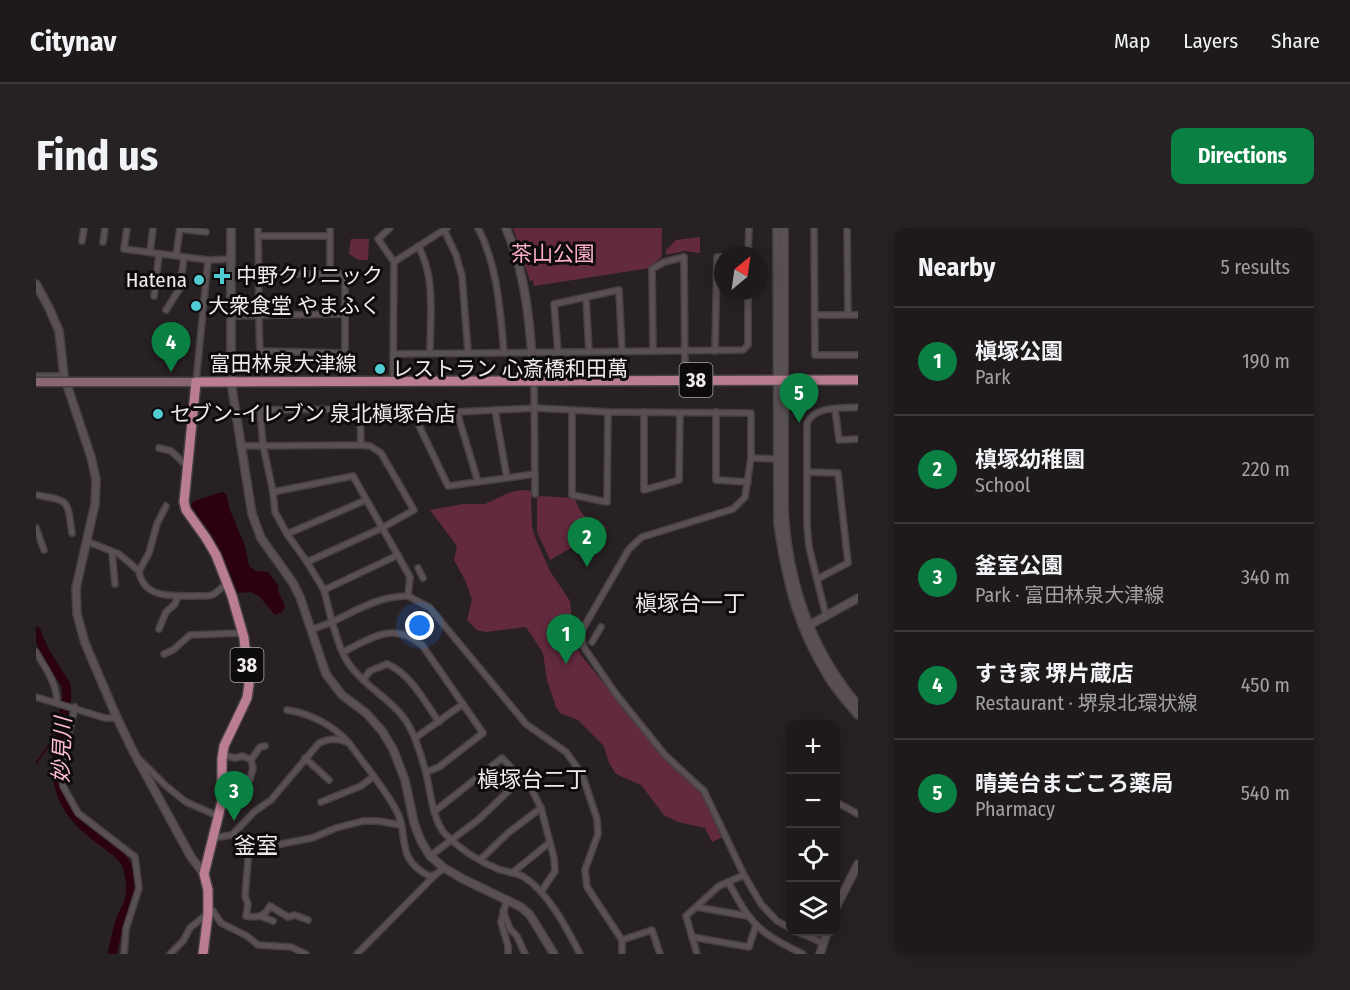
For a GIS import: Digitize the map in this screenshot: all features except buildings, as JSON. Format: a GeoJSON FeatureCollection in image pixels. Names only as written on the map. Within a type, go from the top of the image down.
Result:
{"type":"FeatureCollection","features":[{"type":"Feature","properties":{"kind":"main road","name":"富田林泉大津線"},"geometry":{"type":"LineString","coordinates":[[203,954],[208,911],[208,890],[204,874],[222,793],[222,755],[246,698],[249,685],[243,633],[227,583],[207,538],[184,507],[186,465],[196,382],[858,380]]}},
{"type":"Feature","properties":{"kind":"main road"},"geometry":{"type":"LineString","coordinates":[[36,382],[196,382]]}},
{"type":"Feature","properties":{"kind":"street"},"geometry":{"type":"LineString","coordinates":[[82,241],[84,228]]}},
{"type":"Feature","properties":{"kind":"street"},"geometry":{"type":"LineString","coordinates":[[103,242],[105,228]]}},
{"type":"Feature","properties":{"kind":"street"},"geometry":{"type":"LineString","coordinates":[[127,228],[124,249],[208,260],[231,259]]}},
{"type":"Feature","properties":{"kind":"street"},"geometry":{"type":"LineString","coordinates":[[150,252],[153,228]]}},
{"type":"Feature","properties":{"kind":"street"},"geometry":{"type":"LineString","coordinates":[[176,256],[180,228],[206,232]]}},
{"type":"Feature","properties":{"kind":"street"},"geometry":{"type":"LineString","coordinates":[[231,228],[231,382],[252,514],[261,538],[293,583],[326,674],[342,695],[366,713],[382,731],[393,749],[405,780],[414,823],[430,856],[444,868],[521,907],[530,915],[554,954]]}},
{"type":"Feature","properties":{"kind":"street"},"geometry":{"type":"LineString","coordinates":[[258,228],[258,236],[258,274],[258,315],[260,351],[345,354],[345,274],[258,274]]}},
{"type":"Feature","properties":{"kind":"street"},"geometry":{"type":"LineString","coordinates":[[330,228],[330,274]]}},
{"type":"Feature","properties":{"kind":"street"},"geometry":{"type":"LineString","coordinates":[[390,228],[378,239],[394,262],[393,381]]}},
{"type":"Feature","properties":{"kind":"street"},"geometry":{"type":"LineString","coordinates":[[478,228],[490,255],[496,282],[504,352]]}},
{"type":"Feature","properties":{"kind":"street"},"geometry":{"type":"LineString","coordinates":[[506,228],[524,286],[532,353],[536,408],[535,494]]}},
{"type":"Feature","properties":{"kind":"street"},"geometry":{"type":"LineString","coordinates":[[748,246],[749,228]]}},
{"type":"Feature","properties":{"kind":"street"},"geometry":{"type":"LineString","coordinates":[[777,228],[785,529],[796,590],[806,627],[858,705]]}},
{"type":"Feature","properties":{"kind":"street"},"geometry":{"type":"LineString","coordinates":[[784,228],[778,459],[778,524],[783,558],[792,598],[830,679],[858,715]]}},
{"type":"Feature","properties":{"kind":"street"},"geometry":{"type":"LineString","coordinates":[[814,228],[814,355],[858,355]]}},
{"type":"Feature","properties":{"kind":"street"},"geometry":{"type":"LineString","coordinates":[[847,228],[848,315]]}},
{"type":"Feature","properties":{"kind":"street"},"geometry":{"type":"LineString","coordinates":[[394,262],[445,229],[462,276],[468,352]]}},
{"type":"Feature","properties":{"kind":"street"},"geometry":{"type":"LineString","coordinates":[[258,236],[330,236]]}},
{"type":"Feature","properties":{"kind":"street"},"geometry":{"type":"LineString","coordinates":[[418,246],[426,261],[429,276],[430,353]]}},
{"type":"Feature","properties":{"kind":"street"},"geometry":{"type":"LineString","coordinates":[[154,296],[159,254]]}},
{"type":"Feature","properties":{"kind":"street"},"geometry":{"type":"LineString","coordinates":[[166,310],[180,288],[184,257]]}},
{"type":"Feature","properties":{"kind":"street"},"geometry":{"type":"LineString","coordinates":[[653,350],[652,269],[664,262],[684,257],[685,380]]}},
{"type":"Feature","properties":{"kind":"street"},"geometry":{"type":"LineString","coordinates":[[196,382],[208,260]]}},
{"type":"Feature","properties":{"kind":"street"},"geometry":{"type":"LineString","coordinates":[[36,284],[59,331],[64,376],[91,457],[96,480],[95,504],[75,588],[77,614],[85,643],[137,758],[191,857],[204,874]]}},
{"type":"Feature","properties":{"kind":"street"},"geometry":{"type":"LineString","coordinates":[[558,352],[554,304],[619,290],[621,351]]}},
{"type":"Feature","properties":{"kind":"street"},"geometry":{"type":"LineString","coordinates":[[586,297],[589,352]]}},
{"type":"Feature","properties":{"kind":"street"},"geometry":{"type":"LineString","coordinates":[[715,351],[716,300]]}},
{"type":"Feature","properties":{"kind":"street"},"geometry":{"type":"LineString","coordinates":[[394,354],[742,350],[748,345],[748,300]]}},
{"type":"Feature","properties":{"kind":"street"},"geometry":{"type":"LineString","coordinates":[[231,316],[345,314]]}},
{"type":"Feature","properties":{"kind":"street"},"geometry":{"type":"LineString","coordinates":[[815,315],[858,315]]}},
{"type":"Feature","properties":{"kind":"street"},"geometry":{"type":"LineString","coordinates":[[36,376],[64,376]]}},
{"type":"Feature","properties":{"kind":"street"},"geometry":{"type":"LineString","coordinates":[[826,616],[809,547],[807,423],[810,416],[818,410],[858,407]]}},
{"type":"Feature","properties":{"kind":"street"},"geometry":{"type":"LineString","coordinates":[[535,474],[448,486],[412,411],[457,412],[536,408],[608,412],[751,412],[751,459],[746,497],[733,509],[642,537],[629,549],[581,632],[583,646],[616,694],[665,755],[704,791],[744,875],[761,904],[777,921],[786,926]]}},
{"type":"Feature","properties":{"kind":"street"},"geometry":{"type":"LineString","coordinates":[[361,445],[360,409],[260,410],[263,445],[275,512],[324,590],[332,622],[352,669],[397,709],[409,725],[426,772],[435,811],[443,831],[462,850],[498,869],[524,877],[541,892],[553,907],[580,954]]}},
{"type":"Feature","properties":{"kind":"street"},"geometry":{"type":"LineString","coordinates":[[495,410],[507,478]]}},
{"type":"Feature","properties":{"kind":"street"},"geometry":{"type":"LineString","coordinates":[[572,410],[572,495],[607,502],[608,412]]}},
{"type":"Feature","properties":{"kind":"street"},"geometry":{"type":"LineString","coordinates":[[836,410],[839,440],[858,439]]}},
{"type":"Feature","properties":{"kind":"street"},"geometry":{"type":"LineString","coordinates":[[457,412],[478,482]]}},
{"type":"Feature","properties":{"kind":"street"},"geometry":{"type":"LineString","coordinates":[[644,412],[644,490],[679,480],[680,412]]}},
{"type":"Feature","properties":{"kind":"street"},"geometry":{"type":"LineString","coordinates":[[716,412],[716,480],[748,482]]}},
{"type":"Feature","properties":{"kind":"street"},"geometry":{"type":"LineString","coordinates":[[240,446],[370,446],[381,453],[414,510],[382,528],[307,562]]}},
{"type":"Feature","properties":{"kind":"street"},"geometry":{"type":"LineString","coordinates":[[159,448],[171,451],[186,465]]}},
{"type":"Feature","properties":{"kind":"street"},"geometry":{"type":"LineString","coordinates":[[751,459],[778,459]]}},
{"type":"Feature","properties":{"kind":"street"},"geometry":{"type":"LineString","coordinates":[[807,472],[838,473],[848,563],[817,579]]}},
{"type":"Feature","properties":{"kind":"street"},"geometry":{"type":"LineString","coordinates":[[273,492],[353,476],[410,577],[408,596]]}},
{"type":"Feature","properties":{"kind":"street"},"geometry":{"type":"LineString","coordinates":[[36,495],[61,500],[68,506],[72,533]]}},
{"type":"Feature","properties":{"kind":"street"},"geometry":{"type":"LineString","coordinates":[[287,534],[366,500]]}},
{"type":"Feature","properties":{"kind":"street"},"geometry":{"type":"LineString","coordinates":[[139,571],[149,553],[157,524],[166,506]]}},
{"type":"Feature","properties":{"kind":"street"},"geometry":{"type":"LineString","coordinates":[[36,528],[44,550]]}},
{"type":"Feature","properties":{"kind":"street"},"geometry":{"type":"LineString","coordinates":[[87,541],[118,554],[139,571],[144,586],[160,594],[212,595],[227,583]]}},
{"type":"Feature","properties":{"kind":"street"},"geometry":{"type":"LineString","coordinates":[[112,552],[115,584]]}},
{"type":"Feature","properties":{"kind":"street"},"geometry":{"type":"LineString","coordinates":[[324,590],[398,555]]}},
{"type":"Feature","properties":{"kind":"street"},"geometry":{"type":"LineString","coordinates":[[418,568],[423,578]]}},
{"type":"Feature","properties":{"kind":"street"},"geometry":{"type":"LineString","coordinates":[[159,629],[166,612],[175,604],[177,596]]}},
{"type":"Feature","properties":{"kind":"street"},"geometry":{"type":"LineString","coordinates":[[311,630],[388,597],[408,596],[429,607],[525,724],[566,752],[574,761],[590,794],[597,819],[598,834],[585,870],[587,887],[622,940],[622,954]]}},
{"type":"Feature","properties":{"kind":"street"},"geometry":{"type":"LineString","coordinates":[[806,627],[858,598]]}},
{"type":"Feature","properties":{"kind":"street"},"geometry":{"type":"LineString","coordinates":[[592,642],[601,627]]}},
{"type":"Feature","properties":{"kind":"street"},"geometry":{"type":"LineString","coordinates":[[164,654],[173,650],[190,635],[243,633]]}},
{"type":"Feature","properties":{"kind":"street"},"geometry":{"type":"LineString","coordinates":[[343,652],[380,634],[400,633],[413,638],[422,645],[463,704],[483,733],[439,767],[426,772]]}},
{"type":"Feature","properties":{"kind":"street"},"geometry":{"type":"LineString","coordinates":[[36,652],[55,684],[58,702]]}},
{"type":"Feature","properties":{"kind":"street"},"geometry":{"type":"LineString","coordinates":[[363,680],[370,671],[387,664],[399,669],[407,676],[439,722]]}},
{"type":"Feature","properties":{"kind":"street"},"geometry":{"type":"LineString","coordinates":[[36,697],[105,718],[117,718]]}},
{"type":"Feature","properties":{"kind":"street"},"geometry":{"type":"LineString","coordinates":[[415,738],[463,704]]}},
{"type":"Feature","properties":{"kind":"street"},"geometry":{"type":"LineString","coordinates":[[75,707],[62,764],[63,786],[78,813],[135,857],[139,888],[126,929],[124,954]]}},
{"type":"Feature","properties":{"kind":"street"},"geometry":{"type":"LineString","coordinates":[[287,710],[302,713],[323,723],[349,743],[398,811],[406,852],[412,863],[423,873],[429,876],[435,875]]}},
{"type":"Feature","properties":{"kind":"street"},"geometry":{"type":"LineString","coordinates":[[232,835],[254,812],[271,800],[318,743],[329,739],[339,739],[349,743]]}},
{"type":"Feature","properties":{"kind":"street"},"geometry":{"type":"LineString","coordinates":[[250,779],[253,768],[251,760],[260,747],[265,746]]}},
{"type":"Feature","properties":{"kind":"street"},"geometry":{"type":"LineString","coordinates":[[222,755],[235,758],[243,756],[251,760]]}},
{"type":"Feature","properties":{"kind":"street"},"geometry":{"type":"LineString","coordinates":[[137,758],[186,802],[218,816]]}},
{"type":"Feature","properties":{"kind":"street"},"geometry":{"type":"LineString","coordinates":[[305,758],[329,780]]}},
{"type":"Feature","properties":{"kind":"street"},"geometry":{"type":"LineString","coordinates":[[435,811],[502,758],[531,788],[541,807],[554,858],[555,871],[541,892]]}},
{"type":"Feature","properties":{"kind":"street"},"geometry":{"type":"LineString","coordinates":[[321,802],[361,786],[374,777]]}},
{"type":"Feature","properties":{"kind":"street"},"geometry":{"type":"LineString","coordinates":[[430,856],[478,820],[522,778]]}},
{"type":"Feature","properties":{"kind":"street"},"geometry":{"type":"LineString","coordinates":[[840,804],[858,814]]}},
{"type":"Feature","properties":{"kind":"street"},"geometry":{"type":"LineString","coordinates":[[480,860],[508,833],[541,807]]}},
{"type":"Feature","properties":{"kind":"street"},"geometry":{"type":"LineString","coordinates":[[212,838],[232,835],[264,844],[281,844],[312,838],[336,828],[363,821],[401,825]]}},
{"type":"Feature","properties":{"kind":"street"},"geometry":{"type":"LineString","coordinates":[[247,839],[245,896],[248,904],[246,916],[260,916],[273,921]]}},
{"type":"Feature","properties":{"kind":"street"},"geometry":{"type":"LineString","coordinates":[[512,873],[549,843]]}},
{"type":"Feature","properties":{"kind":"street"},"geometry":{"type":"LineString","coordinates":[[840,899],[858,864]]}},
{"type":"Feature","properties":{"kind":"street"},"geometry":{"type":"LineString","coordinates":[[357,954],[444,868]]}},
{"type":"Feature","properties":{"kind":"street"},"geometry":{"type":"LineString","coordinates":[[697,954],[686,916],[719,886],[744,875]]}},
{"type":"Feature","properties":{"kind":"street"},"geometry":{"type":"LineString","coordinates":[[728,882],[756,925],[773,938],[802,954]]}},
{"type":"Feature","properties":{"kind":"street"},"geometry":{"type":"LineString","coordinates":[[507,899],[501,922],[508,954]]}},
{"type":"Feature","properties":{"kind":"street"},"geometry":{"type":"LineString","coordinates":[[260,916],[270,906],[288,917],[295,915],[308,920]]}},
{"type":"Feature","properties":{"kind":"street"},"geometry":{"type":"LineString","coordinates":[[696,907],[748,916]]}},
{"type":"Feature","properties":{"kind":"street"},"geometry":{"type":"LineString","coordinates":[[170,954],[183,942],[190,928],[208,911],[213,911],[221,923],[248,936],[258,945],[291,947],[306,954]]}},
{"type":"Feature","properties":{"kind":"street"},"geometry":{"type":"LineString","coordinates":[[503,911],[510,929],[517,936],[525,954]]}},
{"type":"Feature","properties":{"kind":"street"},"geometry":{"type":"LineString","coordinates":[[692,937],[748,951],[756,925]]}},
{"type":"Feature","properties":{"kind":"street"},"geometry":{"type":"LineString","coordinates":[[622,940],[652,930],[660,954]]}},
{"type":"Feature","properties":{"kind":"street"},"geometry":{"type":"LineString","coordinates":[[807,936],[823,943]]}},
{"type":"Feature","properties":{"kind":"street"},"geometry":{"type":"LineString","coordinates":[[820,954],[826,936]]}},
{"type":"Feature","properties":{"kind":"green space","name":"茶山公園"},"geometry":{"type":"Polygon","coordinates":[[[513,228],[662,228],[662,256],[650,268],[534,286],[533,280],[530,281],[513,228]]]}},
{"type":"Feature","properties":{"kind":"green space"},"geometry":{"type":"Polygon","coordinates":[[[700,237],[700,253],[684,251],[666,255],[666,250],[676,240],[700,237]]]}},
{"type":"Feature","properties":{"kind":"green space"},"geometry":{"type":"Polygon","coordinates":[[[351,239],[369,239],[368,260],[359,260],[349,254],[351,239]]]}},
{"type":"Feature","properties":{"kind":"green space"},"geometry":{"type":"Polygon","coordinates":[[[521,490],[531,491],[532,526],[535,537],[550,571],[570,601],[573,629],[581,655],[666,760],[699,789],[723,837],[712,842],[705,828],[678,822],[664,815],[641,785],[616,774],[609,763],[604,746],[578,720],[560,713],[556,707],[547,680],[543,653],[526,627],[486,632],[477,630],[467,620],[472,600],[466,582],[454,560],[457,546],[430,510],[463,504],[485,504],[508,493],[521,490]]]}},
{"type":"Feature","properties":{"kind":"green space"},"geometry":{"type":"Polygon","coordinates":[[[537,497],[575,498],[582,513],[589,520],[605,526],[604,531],[550,560],[537,532],[537,497]]]}},
{"type":"Feature","properties":{"kind":"shaded area"},"geometry":{"type":"Polygon","coordinates":[[[222,492],[226,494],[245,546],[249,566],[256,571],[268,572],[278,585],[278,591],[285,606],[282,612],[275,615],[260,597],[251,592],[236,593],[189,507],[194,501],[222,492]]]}},
{"type":"Feature","properties":{"kind":"waterway","name":"妙見川"},"geometry":{"type":"LineString","coordinates":[[36,631],[45,652],[66,685],[67,695],[57,755],[60,789],[67,806],[78,821],[119,855],[129,873],[130,897],[121,918],[112,954]]}},
{"type":"Feature","properties":{"kind":"waterway"},"geometry":{"type":"LineString","coordinates":[[36,763],[50,744],[61,735]]}},
{"type":"Feature","properties":{"kind":"place","name":"中野クリニック"},"geometry":{"type":"Point","coordinates":[222,276]}},
{"type":"Feature","properties":{"kind":"place","name":"Hatena"},"geometry":{"type":"Point","coordinates":[199,280]}},
{"type":"Feature","properties":{"kind":"place","name":"大衆食堂 やまふく"},"geometry":{"type":"Point","coordinates":[196,306]}},
{"type":"Feature","properties":{"kind":"place","name":"レストラン 心斎橋和田萬"},"geometry":{"type":"Point","coordinates":[380,369]}},
{"type":"Feature","properties":{"kind":"place","name":"すき家 堺片蔵店"},"geometry":{"type":"Point","coordinates":[171,372]}},
{"type":"Feature","properties":{"kind":"place","name":"セブン-イレブン 泉北槇塚台店"},"geometry":{"type":"Point","coordinates":[158,414]}},
{"type":"Feature","properties":{"kind":"place","name":"晴美台まごころ薬局"},"geometry":{"type":"Point","coordinates":[799,423]}},
{"type":"Feature","properties":{"kind":"place","name":"槙塚幼稚園"},"geometry":{"type":"Point","coordinates":[587,567]}},
{"type":"Feature","properties":{"kind":"place","name":"槇塚公園"},"geometry":{"type":"Point","coordinates":[566,664]}},
{"type":"Feature","properties":{"kind":"place","name":"釜室公園"},"geometry":{"type":"Point","coordinates":[234,821]}},
{"type":"Feature","properties":{"kind":"district","name":"槇塚台一丁"},"geometry":{"type":"Point","coordinates":[690,603]}},
{"type":"Feature","properties":{"kind":"district","name":"槇塚台二丁"},"geometry":{"type":"Point","coordinates":[532,779]}},
{"type":"Feature","properties":{"kind":"district","name":"釜室"},"geometry":{"type":"Point","coordinates":[256,845]}}]}
